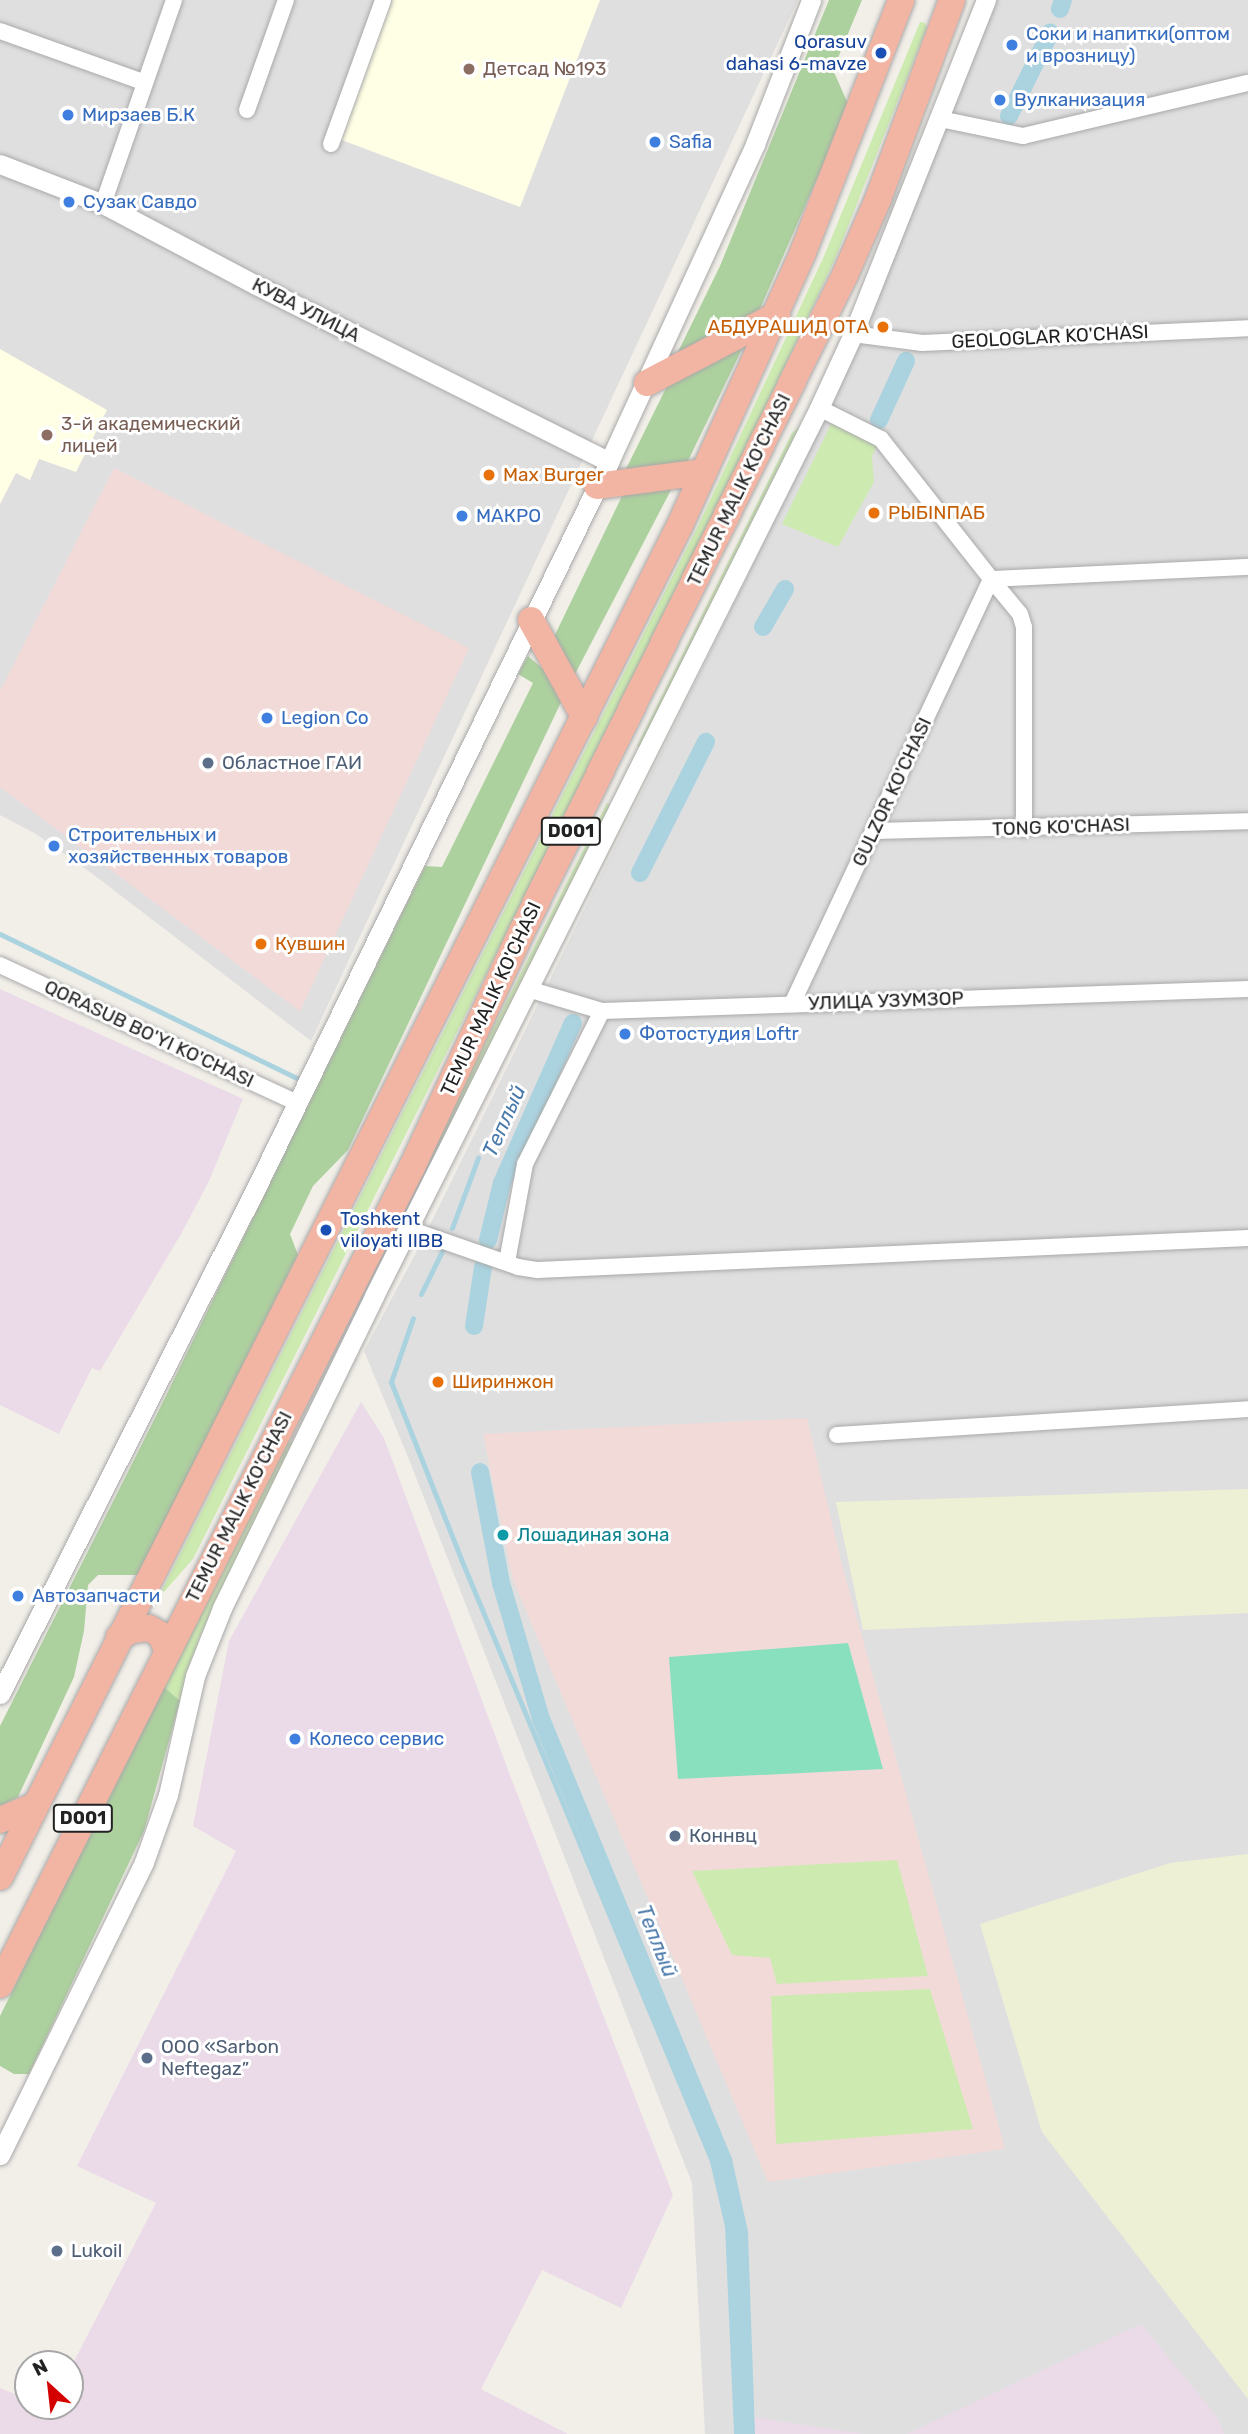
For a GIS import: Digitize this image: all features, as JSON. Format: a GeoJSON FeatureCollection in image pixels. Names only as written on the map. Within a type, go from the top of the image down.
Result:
{"type":"FeatureCollection","features":[{"type":"Feature","properties":{"kind":"highway","name":"TEMUR MALIK KO'CHASI"},"geometry":{"type":"LineString","coordinates":[[0,1877],[118,1637],[487,915],[705,472],[777,315],[901,0]]}},
{"type":"Feature","properties":{"kind":"highway","name":"TEMUR MALIK KO'CHASI"},"geometry":{"type":"LineString","coordinates":[[0,1985],[417,1156],[522,931],[845,275],[878,199],[951,1]]}},
{"type":"Feature","properties":{"kind":"highway"},"geometry":{"type":"LineString","coordinates":[[647,383],[777,315]]}},
{"type":"Feature","properties":{"kind":"highway"},"geometry":{"type":"LineString","coordinates":[[597,486],[705,472]]}},
{"type":"Feature","properties":{"kind":"highway"},"geometry":{"type":"LineString","coordinates":[[531,620],[584,717]]}},
{"type":"Feature","properties":{"kind":"highway"},"geometry":{"type":"LineString","coordinates":[[118,1637],[132,1630],[149,1628],[161,1635],[167,1651]]}},
{"type":"Feature","properties":{"kind":"highway"},"geometry":{"type":"LineString","coordinates":[[0,1820],[33,1807]]}},
{"type":"Feature","properties":{"kind":"street"},"geometry":{"type":"LineString","coordinates":[[103,204],[143,82],[174,0]]}},
{"type":"Feature","properties":{"kind":"street"},"geometry":{"type":"LineString","coordinates":[[247,110],[286,0]]}},
{"type":"Feature","properties":{"kind":"street"},"geometry":{"type":"LineString","coordinates":[[331,144],[383,0]]}},
{"type":"Feature","properties":{"kind":"street"},"geometry":{"type":"LineString","coordinates":[[0,1694],[297,1103],[647,383],[755,144],[811,0]]}},
{"type":"Feature","properties":{"kind":"street"},"geometry":{"type":"LineString","coordinates":[[0,2155],[144,1862],[168,1795],[198,1668],[222,1608],[428,1189],[819,408],[853,334],[986,0]]}},
{"type":"Feature","properties":{"kind":"street"},"geometry":{"type":"LineString","coordinates":[[0,31],[143,82]]}},
{"type":"Feature","properties":{"kind":"street"},"geometry":{"type":"LineString","coordinates":[[940,120],[1023,136],[1248,83]]}},
{"type":"Feature","properties":{"kind":"street","name":"КУВА УЛИЦА"},"geometry":{"type":"LineString","coordinates":[[0,164],[103,204],[256,285],[609,461]]}},
{"type":"Feature","properties":{"kind":"street","name":"GEOLOGLAR KO'CHASI"},"geometry":{"type":"LineString","coordinates":[[853,334],[922,343],[1248,328]]}},
{"type":"Feature","properties":{"kind":"street"},"geometry":{"type":"LineString","coordinates":[[819,408],[881,439],[1020,614],[1024,627],[1024,829]]}},
{"type":"Feature","properties":{"kind":"street"},"geometry":{"type":"LineString","coordinates":[[991,579],[1248,567]]}},
{"type":"Feature","properties":{"kind":"street","name":"GULZOR KO'CHASI"},"geometry":{"type":"LineString","coordinates":[[792,1004],[991,579]]}},
{"type":"Feature","properties":{"kind":"street","name":"TONG KO'CHASI"},"geometry":{"type":"LineString","coordinates":[[874,831],[1248,821]]}},
{"type":"Feature","properties":{"kind":"street","name":"QORASUB BO'YI KO'CHASI"},"geometry":{"type":"LineString","coordinates":[[0,965],[297,1103]]}},
{"type":"Feature","properties":{"kind":"street","name":"УЛИЦА УЗУМЗОР"},"geometry":{"type":"LineString","coordinates":[[528,989],[603,1012],[1248,989]]}},
{"type":"Feature","properties":{"kind":"street"},"geometry":{"type":"LineString","coordinates":[[507,1262],[525,1164],[603,1012]]}},
{"type":"Feature","properties":{"kind":"street"},"geometry":{"type":"LineString","coordinates":[[417,1156],[428,1189]]}},
{"type":"Feature","properties":{"kind":"street"},"geometry":{"type":"LineString","coordinates":[[409,1229],[538,1270],[1248,1238]]}},
{"type":"Feature","properties":{"kind":"street"},"geometry":{"type":"LineString","coordinates":[[837,1435],[1248,1409]]}},
{"type":"Feature","properties":{"kind":"street"},"geometry":{"type":"LineString","coordinates":[[272,1442],[313,1424]]}},
{"type":"Feature","properties":{"kind":"shaded area"},"geometry":{"type":"Polygon","coordinates":[[[0,0],[798,0],[311,1041],[94,875],[36,834],[0,815],[0,0]]]}},
{"type":"Feature","properties":{"kind":"shaded area","name":"Детсад №193"},"geometry":{"type":"Polygon","coordinates":[[[392,0],[600,0],[520,207],[339,139],[392,0]]]}},
{"type":"Feature","properties":{"kind":"shaded area"},"geometry":{"type":"Polygon","coordinates":[[[992,0],[1248,0],[1248,2434],[705,2434],[692,2183],[364,1351],[421,1243],[836,395],[992,0]]]}},
{"type":"Feature","properties":{"kind":"shaded area","name":"3-й академический лицей"},"geometry":{"type":"Polygon","coordinates":[[[0,349],[107,410],[76,472],[39,459],[30,480],[16,473],[0,504],[0,349]]]}},
{"type":"Feature","properties":{"kind":"shaded area","name":"Областное ГАИ"},"geometry":{"type":"Polygon","coordinates":[[[114,468],[469,648],[300,1011],[0,787],[0,691],[114,468]]]}},
{"type":"Feature","properties":{"kind":"shaded area"},"geometry":{"type":"Polygon","coordinates":[[[0,989],[243,1099],[209,1181],[181,1234],[100,1371],[92,1368],[59,1434],[0,1405],[0,989]]]}},
{"type":"Feature","properties":{"kind":"shaded area"},"geometry":{"type":"Polygon","coordinates":[[[361,1402],[384,1438],[508,1770],[673,2195],[621,2308],[542,2270],[481,2389],[568,2434],[0,2434],[0,2388],[14,2394],[14,2420],[84,2420],[84,2350],[80,2350],[156,2203],[77,2166],[236,1851],[193,1826],[229,1641],[361,1402]]]}},
{"type":"Feature","properties":{"kind":"shaded area"},"geometry":{"type":"Polygon","coordinates":[[[807,1418],[842,1565],[1005,2149],[768,2182],[513,1580],[483,1434],[807,1418]]]}},
{"type":"Feature","properties":{"kind":"shaded area"},"geometry":{"type":"Polygon","coordinates":[[[1248,1489],[1248,1613],[863,1630],[836,1502],[1248,1489]]]}},
{"type":"Feature","properties":{"kind":"shaded area"},"geometry":{"type":"Polygon","coordinates":[[[1248,1854],[1248,2399],[1042,2132],[980,1924],[1170,1863],[1248,1854]]]}},
{"type":"Feature","properties":{"kind":"shaded area"},"geometry":{"type":"Polygon","coordinates":[[[1141,2324],[1218,2418],[1224,2434],[907,2434],[1141,2324]]]}},
{"type":"Feature","properties":{"kind":"shaded area"},"geometry":{"type":"Polygon","coordinates":[[[752,2417],[864,2434],[754,2434],[752,2417]]]}},
{"type":"Feature","properties":{"kind":"green space"},"geometry":{"type":"Polygon","coordinates":[[[829,0],[862,0],[833,70],[849,106],[756,318],[675,358],[720,266],[829,0]]]}},
{"type":"Feature","properties":{"kind":"green space"},"geometry":{"type":"Polygon","coordinates":[[[920,22],[927,27],[835,259],[707,533],[193,1559],[164,1592],[161,1592],[699,524],[824,256],[920,22]]]}},
{"type":"Feature","properties":{"kind":"green space"},"geometry":{"type":"Polygon","coordinates":[[[744,345],[687,463],[623,475],[669,382],[744,345]]]}},
{"type":"Feature","properties":{"kind":"green space"},"geometry":{"type":"Polygon","coordinates":[[[808,420],[645,750],[637,746],[792,433],[808,420]]]}},
{"type":"Feature","properties":{"kind":"green space"},"geometry":{"type":"Polygon","coordinates":[[[832,422],[877,446],[872,456],[874,482],[838,547],[782,524],[832,422]]]}},
{"type":"Feature","properties":{"kind":"green space"},"geometry":{"type":"Polygon","coordinates":[[[672,488],[574,676],[551,643],[624,492],[672,488]]]}},
{"type":"Feature","properties":{"kind":"green space"},"geometry":{"type":"Polygon","coordinates":[[[528,656],[549,674],[564,696],[348,1150],[313,1186],[290,1234],[298,1255],[139,1575],[98,1575],[88,1585],[84,1631],[74,1677],[18,1797],[0,1806],[0,1726],[156,1416],[425,866],[442,867],[533,683],[518,674],[528,656]]]}},
{"type":"Feature","properties":{"kind":"green space"},"geometry":{"type":"Polygon","coordinates":[[[607,803],[615,807],[433,1169],[429,1154],[607,803]]]}},
{"type":"Feature","properties":{"kind":"green space"},"geometry":{"type":"Polygon","coordinates":[[[300,1438],[199,1638],[180,1701],[163,1686],[286,1444],[300,1438]]]}},
{"type":"Feature","properties":{"kind":"green space"},"geometry":{"type":"Polygon","coordinates":[[[848,1643],[883,1769],[678,1779],[669,1657],[848,1643]]]}},
{"type":"Feature","properties":{"kind":"green space"},"geometry":{"type":"Polygon","coordinates":[[[163,1686],[180,1701],[144,1831],[29,2074],[14,2074],[0,2066],[0,2016],[163,1686]]]}},
{"type":"Feature","properties":{"kind":"green space"},"geometry":{"type":"Polygon","coordinates":[[[897,1860],[928,1976],[777,1984],[770,1958],[732,1955],[692,1871],[897,1860]]]}},
{"type":"Feature","properties":{"kind":"green space"},"geometry":{"type":"Polygon","coordinates":[[[930,1989],[973,2129],[776,2144],[771,1996],[930,1989]]]}},
{"type":"Feature","properties":{"kind":"waterway","name":"Теплый"},"geometry":{"type":"LineString","coordinates":[[1060,9],[1063,0]]}},
{"type":"Feature","properties":{"kind":"waterway","name":"Теплый"},"geometry":{"type":"LineString","coordinates":[[1009,116],[1050,33]]}},
{"type":"Feature","properties":{"kind":"waterway","name":"Теплый"},"geometry":{"type":"LineString","coordinates":[[879,420],[906,361]]}},
{"type":"Feature","properties":{"kind":"waterway","name":"Теплый"},"geometry":{"type":"LineString","coordinates":[[763,627],[785,589]]}},
{"type":"Feature","properties":{"kind":"waterway","name":"Теплый"},"geometry":{"type":"LineString","coordinates":[[640,873],[706,742]]}},
{"type":"Feature","properties":{"kind":"waterway"},"geometry":{"type":"LineString","coordinates":[[0,934],[298,1079]]}},
{"type":"Feature","properties":{"kind":"waterway","name":"Теплый"},"geometry":{"type":"LineString","coordinates":[[488,1240],[502,1183],[573,1023]]}},
{"type":"Feature","properties":{"kind":"waterway"},"geometry":{"type":"LineString","coordinates":[[452,1228],[478,1158]]}},
{"type":"Feature","properties":{"kind":"waterway"},"geometry":{"type":"LineString","coordinates":[[421,1294],[443,1249]]}},
{"type":"Feature","properties":{"kind":"waterway","name":"Теплый"},"geometry":{"type":"LineString","coordinates":[[474,1326],[483,1267]]}},
{"type":"Feature","properties":{"kind":"waterway"},"geometry":{"type":"LineString","coordinates":[[413,1318],[391,1382],[461,1559],[712,2161],[727,2226],[736,2434]]}},
{"type":"Feature","properties":{"kind":"waterway","name":"Теплый"},"geometry":{"type":"LineString","coordinates":[[480,1472],[501,1583],[541,1719],[723,2160],[739,2233],[746,2434]]}},
{"type":"Feature","properties":{"kind":"place","name":"Соки и напитки(оптом и врозницу)"},"geometry":{"type":"Point","coordinates":[1012,45]}},
{"type":"Feature","properties":{"kind":"place","name":"Qorasuv dahasi 6-mavze"},"geometry":{"type":"Point","coordinates":[881,53]}},
{"type":"Feature","properties":{"kind":"place","name":"Детсад №193"},"geometry":{"type":"Point","coordinates":[469,69]}},
{"type":"Feature","properties":{"kind":"place","name":"Вулканизация"},"geometry":{"type":"Point","coordinates":[1000,100]}},
{"type":"Feature","properties":{"kind":"place","name":"Мирзаев Б.К"},"geometry":{"type":"Point","coordinates":[68,115]}},
{"type":"Feature","properties":{"kind":"place","name":"Safia"},"geometry":{"type":"Point","coordinates":[655,142]}},
{"type":"Feature","properties":{"kind":"place","name":"Сузак Савдо"},"geometry":{"type":"Point","coordinates":[69,202]}},
{"type":"Feature","properties":{"kind":"place","name":"АБДУРАШИД ОТА"},"geometry":{"type":"Point","coordinates":[883,327]}},
{"type":"Feature","properties":{"kind":"place","name":"3-й академический лицей"},"geometry":{"type":"Point","coordinates":[47,435]}},
{"type":"Feature","properties":{"kind":"place","name":"Max Burger"},"geometry":{"type":"Point","coordinates":[489,475]}},
{"type":"Feature","properties":{"kind":"place","name":"РЫБINПАБ"},"geometry":{"type":"Point","coordinates":[874,513]}},
{"type":"Feature","properties":{"kind":"place","name":"МАКРО"},"geometry":{"type":"Point","coordinates":[462,516]}},
{"type":"Feature","properties":{"kind":"place","name":"Legion Co"},"geometry":{"type":"Point","coordinates":[267,718]}},
{"type":"Feature","properties":{"kind":"place","name":"Областное ГАИ"},"geometry":{"type":"Point","coordinates":[208,763]}},
{"type":"Feature","properties":{"kind":"place","name":"Строительных и хозяйственных товаров"},"geometry":{"type":"Point","coordinates":[54,846]}},
{"type":"Feature","properties":{"kind":"place","name":"Кувшин"},"geometry":{"type":"Point","coordinates":[261,944]}},
{"type":"Feature","properties":{"kind":"place","name":"Фотостудия Loftr"},"geometry":{"type":"Point","coordinates":[625,1034]}},
{"type":"Feature","properties":{"kind":"place","name":"Toshkent viloyati IIBB"},"geometry":{"type":"Point","coordinates":[326,1230]}},
{"type":"Feature","properties":{"kind":"place","name":"Ширинжон"},"geometry":{"type":"Point","coordinates":[438,1382]}},
{"type":"Feature","properties":{"kind":"place","name":"Лошадиная зона"},"geometry":{"type":"Point","coordinates":[503,1535]}},
{"type":"Feature","properties":{"kind":"place","name":"Автозапчасти"},"geometry":{"type":"Point","coordinates":[18,1596]}},
{"type":"Feature","properties":{"kind":"place","name":"Колесо сервис"},"geometry":{"type":"Point","coordinates":[295,1739]}},
{"type":"Feature","properties":{"kind":"place","name":"Коннвц"},"geometry":{"type":"Point","coordinates":[675,1836]}},
{"type":"Feature","properties":{"kind":"place","name":"ООО «Sarbon Neftegaz”"},"geometry":{"type":"Point","coordinates":[147,2058]}},
{"type":"Feature","properties":{"kind":"place","name":"Lukoil"},"geometry":{"type":"Point","coordinates":[57,2251]}}]}
